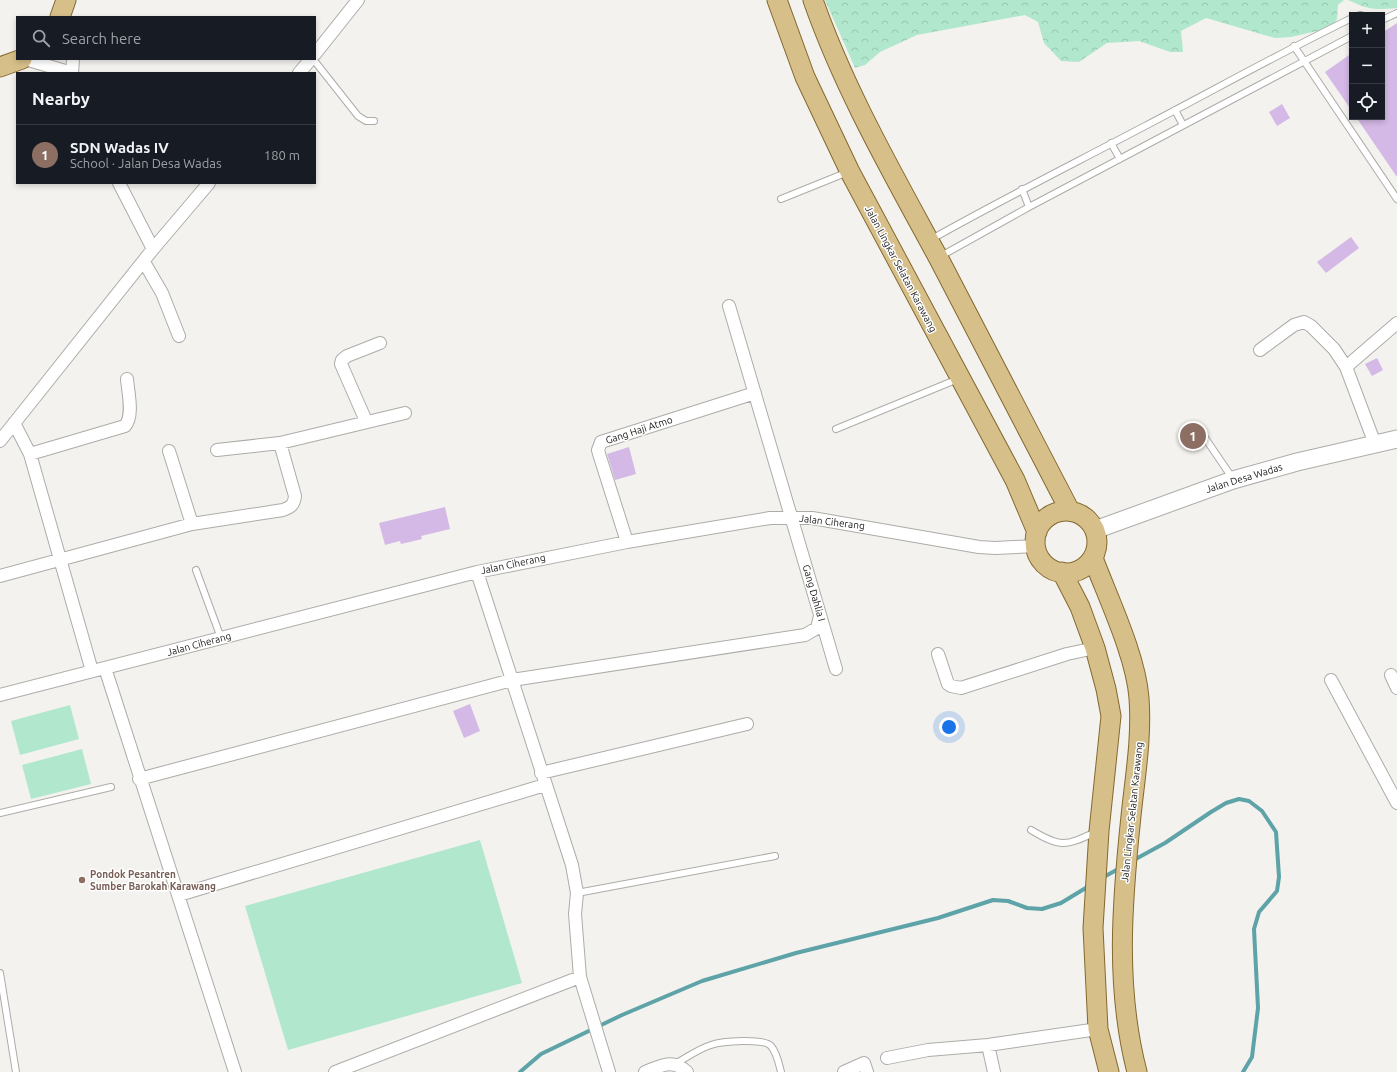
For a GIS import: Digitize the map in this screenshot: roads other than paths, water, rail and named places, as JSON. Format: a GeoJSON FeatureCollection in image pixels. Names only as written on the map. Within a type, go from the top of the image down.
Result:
{"type":"FeatureCollection","features":[{"type":"Feature","properties":{"kind":"main road","name":"Jalan Lingkar Selatan Karawang"},"geometry":{"type":"LineString","coordinates":[[776,0],[805,76],[850,172],[1015,480],[1036,539]]}},
{"type":"Feature","properties":{"kind":"main road"},"geometry":{"type":"LineString","coordinates":[[813,0],[820,20],[864,120],[1070,511]]}},
{"type":"Feature","properties":{"kind":"main road"},"geometry":{"type":"LineString","coordinates":[[0,67],[21,60]]}},
{"type":"Feature","properties":{"kind":"main road","name":"Jalan Desa Wadas"},"geometry":{"type":"LineString","coordinates":[[1095,530],[1233,480],[1297,462],[1397,439]]}},
{"type":"Feature","properties":{"kind":"main road"},"geometry":{"type":"LineString","coordinates":[[1070,511],[1085,517],[1095,530],[1097,540],[1093,558],[1085,566],[1075,571],[1062,572],[1050,568],[1040,558],[1036,539],[1041,523],[1049,516],[1059,512],[1070,511]]}},
{"type":"Feature","properties":{"kind":"main road","name":"Jalan Lingkar Selatan Karawang"},"geometry":{"type":"LineString","coordinates":[[1093,558],[1122,632],[1135,674],[1139,697],[1140,730],[1125,875],[1122,939],[1124,1002],[1137,1072]]}},
{"type":"Feature","properties":{"kind":"main road"},"geometry":{"type":"LineString","coordinates":[[1062,572],[1080,607],[1095,648],[1106,689],[1110,716],[1099,831],[1093,928],[1098,1029],[1109,1072]]}},
{"type":"Feature","properties":{"kind":"street"},"geometry":{"type":"LineString","coordinates":[[316,53],[358,0]]}},
{"type":"Feature","properties":{"kind":"street"},"geometry":{"type":"LineString","coordinates":[[27,60],[69,72]]}},
{"type":"Feature","properties":{"kind":"street"},"geometry":{"type":"LineString","coordinates":[[72,72],[73,60]]}},
{"type":"Feature","properties":{"kind":"street"},"geometry":{"type":"LineString","coordinates":[[301,72],[311,60]]}},
{"type":"Feature","properties":{"kind":"street"},"geometry":{"type":"LineString","coordinates":[[120,184],[153,249]]}},
{"type":"Feature","properties":{"kind":"street"},"geometry":{"type":"LineString","coordinates":[[0,441],[153,249],[208,184]]}},
{"type":"Feature","properties":{"kind":"street"},"geometry":{"type":"LineString","coordinates":[[144,262],[162,293],[179,336]]}},
{"type":"Feature","properties":{"kind":"street","name":"Gang Dahlia I"},"geometry":{"type":"LineString","coordinates":[[729,306],[836,669]]}},
{"type":"Feature","properties":{"kind":"street"},"geometry":{"type":"LineString","coordinates":[[1260,350],[1294,325],[1304,322],[1311,326],[1334,349],[1346,367],[1375,444]]}},
{"type":"Feature","properties":{"kind":"street"},"geometry":{"type":"LineString","coordinates":[[1346,367],[1397,323]]}},
{"type":"Feature","properties":{"kind":"street"},"geometry":{"type":"LineString","coordinates":[[366,421],[341,364],[342,360],[347,356],[380,344]]}},
{"type":"Feature","properties":{"kind":"street"},"geometry":{"type":"LineString","coordinates":[[30,454],[125,426],[128,422],[129,412],[127,379]]}},
{"type":"Feature","properties":{"kind":"street","name":"Gang Haji Atmo"},"geometry":{"type":"LineString","coordinates":[[627,542],[598,450],[601,442],[755,393]]}},
{"type":"Feature","properties":{"kind":"street"},"geometry":{"type":"LineString","coordinates":[[217,450],[280,443],[366,421],[405,413]]}},
{"type":"Feature","properties":{"kind":"street"},"geometry":{"type":"LineString","coordinates":[[14,423],[30,454],[92,671]]}},
{"type":"Feature","properties":{"kind":"street"},"geometry":{"type":"LineString","coordinates":[[0,576],[192,524],[282,510],[292,506],[295,496],[280,443]]}},
{"type":"Feature","properties":{"kind":"street"},"geometry":{"type":"LineString","coordinates":[[169,451],[192,524]]}},
{"type":"Feature","properties":{"kind":"street","name":"Jalan Ciherang"},"geometry":{"type":"LineString","coordinates":[[0,695],[477,572],[627,542],[770,518],[812,518],[862,525],[979,547],[995,548],[1036,539]]}},
{"type":"Feature","properties":{"kind":"street"},"geometry":{"type":"LineString","coordinates":[[477,572],[572,865],[577,893],[575,914],[580,977],[609,1072]]}},
{"type":"Feature","properties":{"kind":"street"},"geometry":{"type":"LineString","coordinates":[[139,778],[512,680],[805,635],[817,628],[820,616]]}},
{"type":"Feature","properties":{"kind":"street"},"geometry":{"type":"LineString","coordinates":[[938,654],[948,684],[961,688],[1067,654],[1095,648]]}},
{"type":"Feature","properties":{"kind":"street"},"geometry":{"type":"LineString","coordinates":[[105,668],[139,778],[179,895],[235,1072]]}},
{"type":"Feature","properties":{"kind":"street"},"geometry":{"type":"LineString","coordinates":[[1391,675],[1397,688]]}},
{"type":"Feature","properties":{"kind":"street"},"geometry":{"type":"LineString","coordinates":[[1331,680],[1397,803]]}},
{"type":"Feature","properties":{"kind":"street"},"geometry":{"type":"LineString","coordinates":[[541,773],[747,724]]}},
{"type":"Feature","properties":{"kind":"street"},"geometry":{"type":"LineString","coordinates":[[179,895],[545,785]]}},
{"type":"Feature","properties":{"kind":"street"},"geometry":{"type":"LineString","coordinates":[[335,1072],[580,977]]}},
{"type":"Feature","properties":{"kind":"street"},"geometry":{"type":"LineString","coordinates":[[887,1058],[928,1050],[988,1045],[1098,1029]]}},
{"type":"Feature","properties":{"kind":"street"},"geometry":{"type":"LineString","coordinates":[[988,1045],[994,1072]]}},
{"type":"Feature","properties":{"kind":"street"},"geometry":{"type":"LineString","coordinates":[[844,1072],[864,1063],[867,1072]]}},
{"type":"Feature","properties":{"kind":"street"},"geometry":{"type":"LineString","coordinates":[[645,1072],[663,1065],[675,1064],[680,1065],[687,1072]]}},
{"type":"Feature","properties":{"kind":"lane"},"geometry":{"type":"LineString","coordinates":[[1385,19],[1397,13]]}},
{"type":"Feature","properties":{"kind":"lane"},"geometry":{"type":"LineString","coordinates":[[928,240],[1294,46],[1349,19]]}},
{"type":"Feature","properties":{"kind":"lane"},"geometry":{"type":"LineString","coordinates":[[938,258],[1029,207],[1349,38]]}},
{"type":"Feature","properties":{"kind":"lane"},"geometry":{"type":"LineString","coordinates":[[1294,46],[1397,198]]}},
{"type":"Feature","properties":{"kind":"lane"},"geometry":{"type":"LineString","coordinates":[[313,60],[358,116],[366,120],[374,121]]}},
{"type":"Feature","properties":{"kind":"lane"},"geometry":{"type":"LineString","coordinates":[[1175,110],[1184,125]]}},
{"type":"Feature","properties":{"kind":"lane"},"geometry":{"type":"LineString","coordinates":[[1111,144],[1120,159]]}},
{"type":"Feature","properties":{"kind":"lane"},"geometry":{"type":"LineString","coordinates":[[781,199],[850,172]]}},
{"type":"Feature","properties":{"kind":"lane"},"geometry":{"type":"LineString","coordinates":[[1022,189],[1029,207]]}},
{"type":"Feature","properties":{"kind":"lane"},"geometry":{"type":"LineString","coordinates":[[836,429],[960,378]]}},
{"type":"Feature","properties":{"kind":"lane"},"geometry":{"type":"LineString","coordinates":[[1199,429],[1233,480]]}},
{"type":"Feature","properties":{"kind":"lane"},"geometry":{"type":"LineString","coordinates":[[196,570],[221,638]]}},
{"type":"Feature","properties":{"kind":"lane"},"geometry":{"type":"LineString","coordinates":[[0,813],[111,787]]}},
{"type":"Feature","properties":{"kind":"lane"},"geometry":{"type":"LineString","coordinates":[[1031,830],[1050,841],[1058,843],[1073,842],[1099,831]]}},
{"type":"Feature","properties":{"kind":"lane"},"geometry":{"type":"LineString","coordinates":[[577,893],[775,856]]}},
{"type":"Feature","properties":{"kind":"lane"},"geometry":{"type":"LineString","coordinates":[[0,974],[16,1072]]}},
{"type":"Feature","properties":{"kind":"lane"},"geometry":{"type":"LineString","coordinates":[[675,1064],[711,1045],[733,1041],[766,1042],[775,1052],[781,1072]]}},
{"type":"Feature","properties":{"kind":"waterway"},"geometry":{"type":"LineString","coordinates":[[1132,861],[1165,843],[1226,803],[1239,799],[1249,801],[1262,811],[1276,832],[1279,877],[1277,891],[1259,912],[1254,929],[1258,1008],[1252,1057],[1243,1072]]}},
{"type":"Feature","properties":{"kind":"waterway"},"geometry":{"type":"LineString","coordinates":[[1102,878],[1120,868]]}},
{"type":"Feature","properties":{"kind":"waterway"},"geometry":{"type":"LineString","coordinates":[[520,1072],[541,1054],[622,1015],[702,981],[796,953],[938,918],[993,900],[1008,901],[1027,908],[1042,909],[1061,903],[1089,886]]}},
{"type":"Feature","properties":{"kind":"place","name":"SDN Wadas IV"},"geometry":{"type":"Point","coordinates":[1193,436]}},
{"type":"Feature","properties":{"kind":"place","name":"Pondok Pesantren Sumber Barokah Karawang"},"geometry":{"type":"Point","coordinates":[82,880]}}]}
